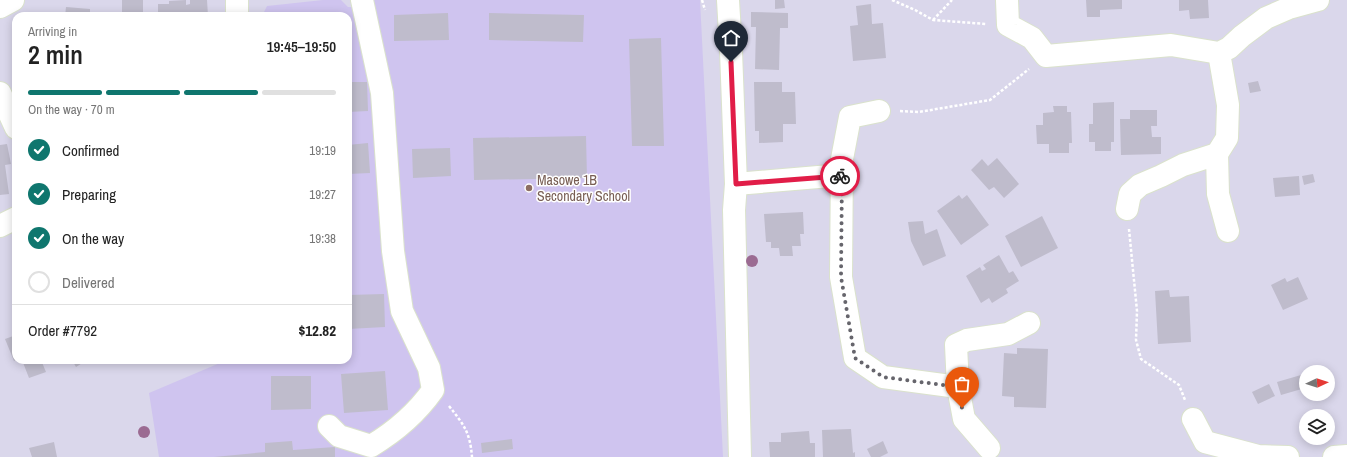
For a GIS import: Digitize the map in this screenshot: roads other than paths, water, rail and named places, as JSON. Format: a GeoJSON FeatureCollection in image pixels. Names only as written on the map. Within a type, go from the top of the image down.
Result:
{"type":"FeatureCollection","features":[{"type":"Feature","properties":{"kind":"street"},"geometry":{"type":"LineString","coordinates":[[0,7],[13,0]]}},
{"type":"Feature","properties":{"kind":"street"},"geometry":{"type":"LineString","coordinates":[[236,12],[237,0]]}},
{"type":"Feature","properties":{"kind":"street"},"geometry":{"type":"LineString","coordinates":[[329,426],[340,436],[371,446],[405,422],[433,390],[429,368],[402,311],[392,251],[382,93],[362,0]]}},
{"type":"Feature","properties":{"kind":"street"},"geometry":{"type":"LineString","coordinates":[[728,0],[736,184],[734,210],[740,457]]}},
{"type":"Feature","properties":{"kind":"street"},"geometry":{"type":"LineString","coordinates":[[1007,0],[1008,25],[1032,38],[1046,56],[1171,46],[1219,53],[1229,48],[1266,18],[1289,8],[1318,0]]}},
{"type":"Feature","properties":{"kind":"street"},"geometry":{"type":"LineString","coordinates":[[1219,53],[1228,105],[1227,138],[1217,154],[1218,194],[1228,231]]}},
{"type":"Feature","properties":{"kind":"street"},"geometry":{"type":"LineString","coordinates":[[0,93],[12,119]]}},
{"type":"Feature","properties":{"kind":"street"},"geometry":{"type":"LineString","coordinates":[[879,111],[850,117],[842,159],[841,277],[855,358],[883,377],[958,387]]}},
{"type":"Feature","properties":{"kind":"street"},"geometry":{"type":"LineString","coordinates":[[1127,209],[1130,194],[1140,185],[1183,165],[1217,154]]}},
{"type":"Feature","properties":{"kind":"street"},"geometry":{"type":"LineString","coordinates":[[736,184],[842,175]]}},
{"type":"Feature","properties":{"kind":"street"},"geometry":{"type":"LineString","coordinates":[[0,226],[12,220]]}},
{"type":"Feature","properties":{"kind":"street"},"geometry":{"type":"LineString","coordinates":[[989,448],[964,419],[958,387],[956,345],[967,340],[1008,334],[1029,323]]}},
{"type":"Feature","properties":{"kind":"street"},"geometry":{"type":"LineString","coordinates":[[1193,419],[1205,442],[1258,457],[1288,457]]}},
{"type":"Feature","properties":{"kind":"street"},"geometry":{"type":"LineString","coordinates":[[1334,457],[1347,456]]}},
{"type":"Feature","properties":{"kind":"place","name":"Masowe 1B Secondary School"},"geometry":{"type":"Point","coordinates":[529,188]}}]}
